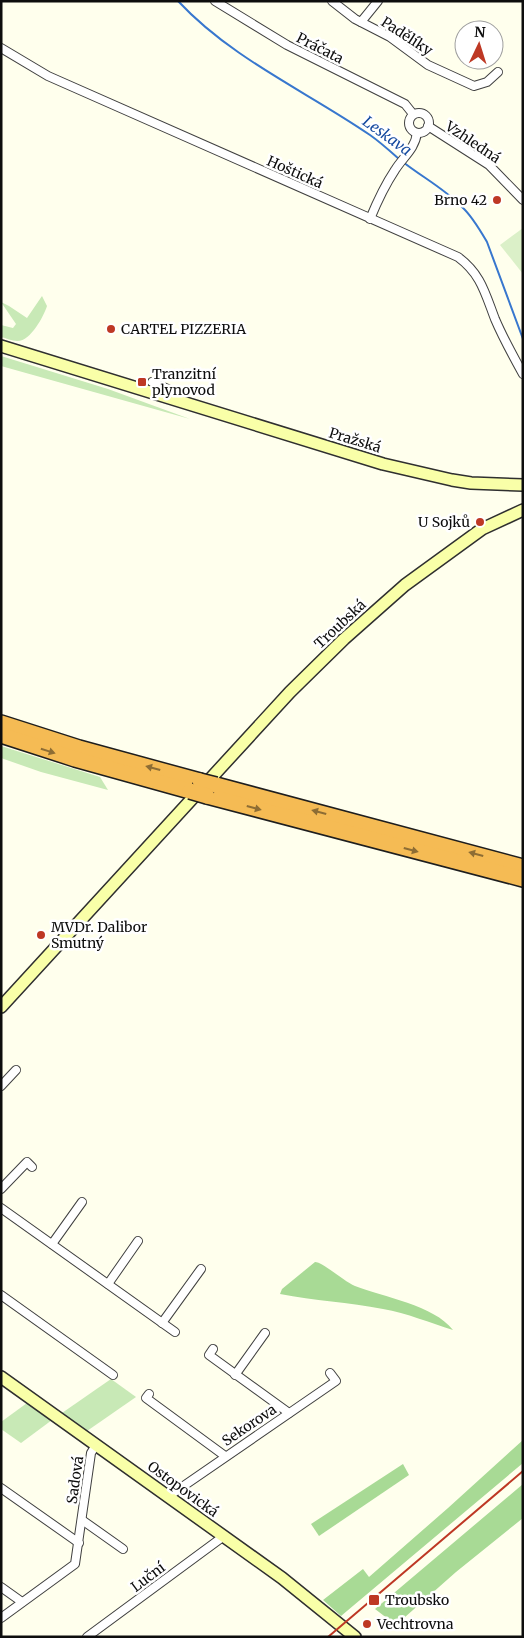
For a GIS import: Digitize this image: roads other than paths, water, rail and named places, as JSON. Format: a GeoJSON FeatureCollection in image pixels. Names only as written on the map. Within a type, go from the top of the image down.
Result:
{"type":"FeatureCollection","features":[{"type":"Feature","properties":{"kind":"highway"},"geometry":{"type":"LineString","coordinates":[[1,723],[203,788],[523,879]]}},
{"type":"Feature","properties":{"kind":"highway"},"geometry":{"type":"LineString","coordinates":[[1,736],[75,759],[203,788],[523,867]]}},
{"type":"Feature","properties":{"kind":"street","name":"Práčata"},"geometry":{"type":"LineString","coordinates":[[216,1],[287,46],[404,104],[413,114]]}},
{"type":"Feature","properties":{"kind":"street","name":"Padělíky"},"geometry":{"type":"LineString","coordinates":[[332,1],[361,22],[390,37],[428,65],[474,86],[487,82],[498,72]]}},
{"type":"Feature","properties":{"kind":"street"},"geometry":{"type":"LineString","coordinates":[[361,22],[378,1]]}},
{"type":"Feature","properties":{"kind":"street","name":"Hoštická"},"geometry":{"type":"LineString","coordinates":[[1,48],[37,71],[458,257],[477,275],[508,347],[523,374]]}},
{"type":"Feature","properties":{"kind":"street"},"geometry":{"type":"LineString","coordinates":[[420,113],[429,120],[428,126],[424,132],[417,133],[411,130],[410,118],[413,114],[420,113]]}},
{"type":"Feature","properties":{"kind":"street","name":"Vzhledná"},"geometry":{"type":"LineString","coordinates":[[428,126],[489,165],[520,198]]}},
{"type":"Feature","properties":{"kind":"street"},"geometry":{"type":"LineString","coordinates":[[370,219],[378,199],[414,145],[417,133]]}},
{"type":"Feature","properties":{"kind":"street","name":"Pražská"},"geometry":{"type":"LineString","coordinates":[[1,346],[383,464],[426,475],[471,482],[523,485]]}},
{"type":"Feature","properties":{"kind":"street","name":"Pražská"},"geometry":{"type":"LineString","coordinates":[[152,382],[168,389],[182,403]]}},
{"type":"Feature","properties":{"kind":"street","name":"Troubská"},"geometry":{"type":"LineString","coordinates":[[1,1006],[290,692],[344,639],[405,585],[482,530],[523,510]]}},
{"type":"Feature","properties":{"kind":"street"},"geometry":{"type":"LineString","coordinates":[[1,1086],[16,1070]]}},
{"type":"Feature","properties":{"kind":"street"},"geometry":{"type":"LineString","coordinates":[[1,1190],[27,1162],[32,1167]]}},
{"type":"Feature","properties":{"kind":"street"},"geometry":{"type":"LineString","coordinates":[[52,1244],[82,1202]]}},
{"type":"Feature","properties":{"kind":"street"},"geometry":{"type":"LineString","coordinates":[[1,1208],[175,1332]]}},
{"type":"Feature","properties":{"kind":"street"},"geometry":{"type":"LineString","coordinates":[[108,1284],[138,1241]]}},
{"type":"Feature","properties":{"kind":"street"},"geometry":{"type":"LineString","coordinates":[[162,1323],[201,1269]]}},
{"type":"Feature","properties":{"kind":"street"},"geometry":{"type":"LineString","coordinates":[[1,1295],[62,1334],[113,1375]]}},
{"type":"Feature","properties":{"kind":"street"},"geometry":{"type":"LineString","coordinates":[[235,1374],[265,1333]]}},
{"type":"Feature","properties":{"kind":"street"},"geometry":{"type":"LineString","coordinates":[[213,1349],[209,1356],[289,1413]]}},
{"type":"Feature","properties":{"kind":"street","name":"Sekorova"},"geometry":{"type":"LineString","coordinates":[[169,1496],[336,1381],[330,1373]]}},
{"type":"Feature","properties":{"kind":"street","name":"Ostopovická"},"geometry":{"type":"LineString","coordinates":[[1,1377],[282,1578],[355,1637]]}},
{"type":"Feature","properties":{"kind":"street"},"geometry":{"type":"LineString","coordinates":[[149,1394],[146,1398],[225,1456]]}},
{"type":"Feature","properties":{"kind":"street","name":"Sadová"},"geometry":{"type":"LineString","coordinates":[[1,1618],[74,1566],[79,1543],[91,1453],[96,1445]]}},
{"type":"Feature","properties":{"kind":"street"},"geometry":{"type":"LineString","coordinates":[[1,1488],[19,1496],[79,1543]]}},
{"type":"Feature","properties":{"kind":"street","name":"Sadová"},"geometry":{"type":"LineString","coordinates":[[82,1520],[123,1549]]}},
{"type":"Feature","properties":{"kind":"street","name":"Luční"},"geometry":{"type":"LineString","coordinates":[[87,1637],[224,1536]]}},
{"type":"Feature","properties":{"kind":"street"},"geometry":{"type":"LineString","coordinates":[[1,1587],[22,1602]]}},
{"type":"Feature","properties":{"kind":"waterway","name":"Leskava"},"geometry":{"type":"LineString","coordinates":[[178,1],[199,22],[222,40],[270,73],[370,135],[399,159]]}},
{"type":"Feature","properties":{"kind":"waterway","name":"Leskava"},"geometry":{"type":"LineString","coordinates":[[403,162],[448,194],[476,223],[487,242],[523,339]]}},
{"type":"Feature","properties":{"kind":"railway"},"geometry":{"type":"LineString","coordinates":[[328,1637],[523,1471]]}},
{"type":"Feature","properties":{"kind":"place","name":"Brno 42"},"geometry":{"type":"Point","coordinates":[497,200]}},
{"type":"Feature","properties":{"kind":"place","name":"CARTEL PIZZERIA"},"geometry":{"type":"Point","coordinates":[111,329]}},
{"type":"Feature","properties":{"kind":"place","name":"Tranzitní plynovod"},"geometry":{"type":"Point","coordinates":[142,382]}},
{"type":"Feature","properties":{"kind":"place","name":"U Sojků"},"geometry":{"type":"Point","coordinates":[480,522]}},
{"type":"Feature","properties":{"kind":"place","name":"MVDr. Dalibor Smutný"},"geometry":{"type":"Point","coordinates":[41,935]}},
{"type":"Feature","properties":{"kind":"place","name":"Troubsko"},"geometry":{"type":"Point","coordinates":[374,1600]}},
{"type":"Feature","properties":{"kind":"place","name":"Vechtrovna"},"geometry":{"type":"Point","coordinates":[367,1624]}}]}
